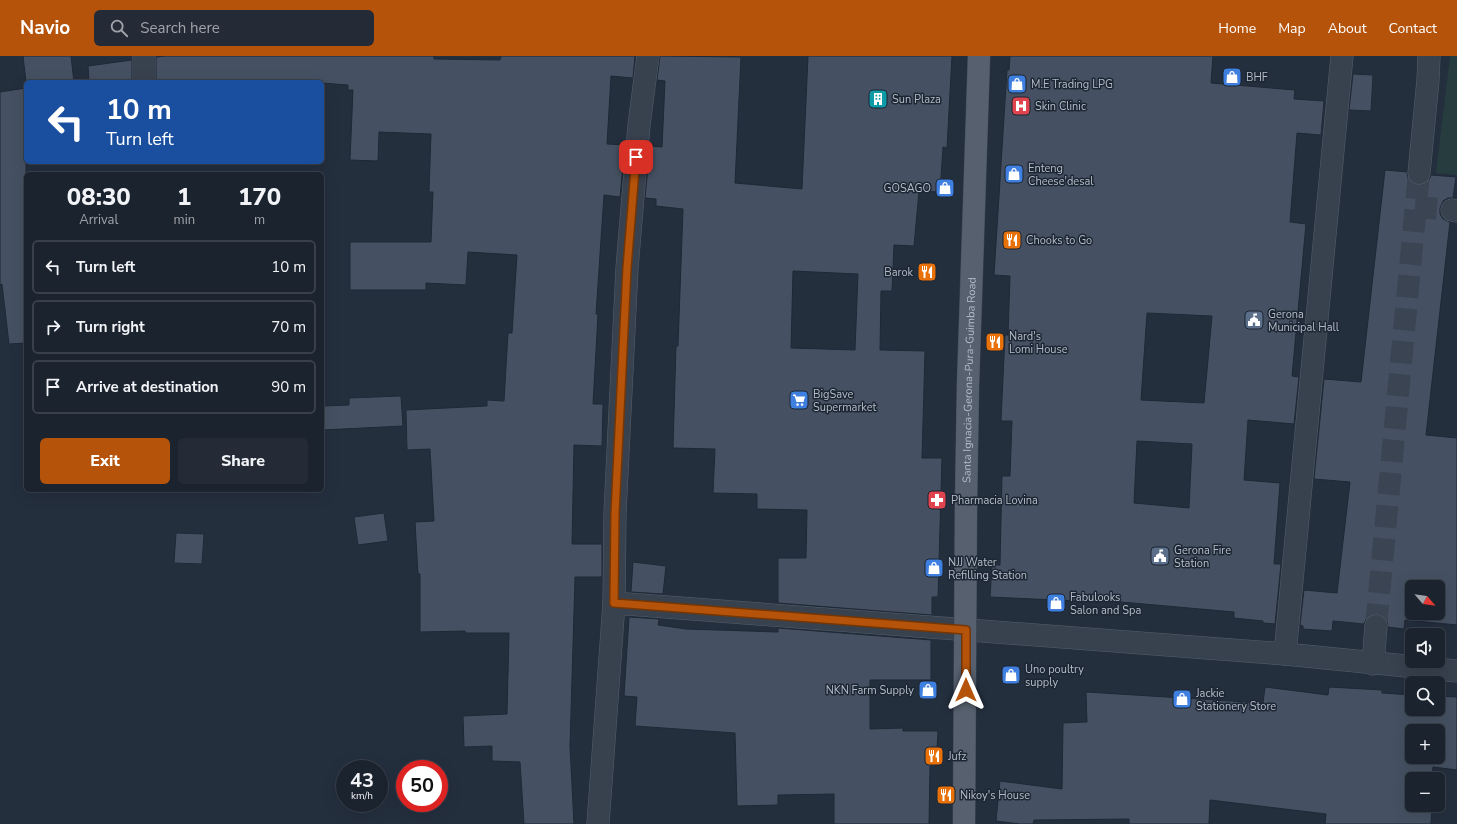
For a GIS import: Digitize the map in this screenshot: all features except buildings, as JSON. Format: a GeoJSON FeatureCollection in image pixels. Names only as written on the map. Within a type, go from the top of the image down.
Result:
{"type":"FeatureCollection","features":[{"type":"Feature","properties":{"kind":"main road","name":"Santa Ignacia-Gerona-Pura-Guimba Road"},"geometry":{"type":"LineString","coordinates":[[964,824],[968,393],[979,56]]}},
{"type":"Feature","properties":{"kind":"street"},"geometry":{"type":"LineString","coordinates":[[144,56],[144,80]]}},
{"type":"Feature","properties":{"kind":"street"},"geometry":{"type":"LineString","coordinates":[[598,824],[614,603],[615,513],[627,268],[639,125],[648,56]]}},
{"type":"Feature","properties":{"kind":"street"},"geometry":{"type":"LineString","coordinates":[[1285,654],[1342,56]]}},
{"type":"Feature","properties":{"kind":"street"},"geometry":{"type":"LineString","coordinates":[[1419,173],[1429,56]]}},
{"type":"Feature","properties":{"kind":"street"},"geometry":{"type":"LineString","coordinates":[[614,603],[1285,654],[1373,664],[1457,671]]}},
{"type":"Feature","properties":{"kind":"street"},"geometry":{"type":"LineString","coordinates":[[1373,664],[1376,626]]}},
{"type":"Feature","properties":{"kind":"green space"},"geometry":{"type":"Polygon","coordinates":[[[1450,56],[1457,56],[1457,175],[1436,173],[1450,56]]]}},
{"type":"Feature","properties":{"kind":"tunnel"},"geometry":{"type":"LineString","coordinates":[[1376,626],[1419,173]]}},
{"type":"Feature","properties":{"kind":"tunnel"},"geometry":{"type":"LineString","coordinates":[[1415,207],[1452,210]]}},
{"type":"Feature","properties":{"kind":"place","name":"BHF"},"geometry":{"type":"Point","coordinates":[1232,77]}},
{"type":"Feature","properties":{"kind":"place","name":"M.E Trading LPG"},"geometry":{"type":"Point","coordinates":[1017,84]}},
{"type":"Feature","properties":{"kind":"place","name":"Sun Plaza"},"geometry":{"type":"Point","coordinates":[878,99]}},
{"type":"Feature","properties":{"kind":"place","name":"Skin Clinic"},"geometry":{"type":"Point","coordinates":[1021,106]}},
{"type":"Feature","properties":{"kind":"place","name":"Enteng Cheese'desal"},"geometry":{"type":"Point","coordinates":[1014,174]}},
{"type":"Feature","properties":{"kind":"place","name":"GOSAGO"},"geometry":{"type":"Point","coordinates":[945,188]}},
{"type":"Feature","properties":{"kind":"place","name":"Chooks to Go"},"geometry":{"type":"Point","coordinates":[1012,240]}},
{"type":"Feature","properties":{"kind":"place","name":"Barok"},"geometry":{"type":"Point","coordinates":[927,272]}},
{"type":"Feature","properties":{"kind":"place","name":"Gerona Municipal Hall"},"geometry":{"type":"Point","coordinates":[1254,320]}},
{"type":"Feature","properties":{"kind":"place","name":"Nard's Lomi House"},"geometry":{"type":"Point","coordinates":[995,342]}},
{"type":"Feature","properties":{"kind":"place","name":"BigSave Supermarket"},"geometry":{"type":"Point","coordinates":[799,400]}},
{"type":"Feature","properties":{"kind":"place","name":"Pharmacia Lovina"},"geometry":{"type":"Point","coordinates":[937,500]}},
{"type":"Feature","properties":{"kind":"place","name":"Gerona Fire Station"},"geometry":{"type":"Point","coordinates":[1160,556]}},
{"type":"Feature","properties":{"kind":"place","name":"NJJ Water Refilling Station"},"geometry":{"type":"Point","coordinates":[934,568]}},
{"type":"Feature","properties":{"kind":"place","name":"Fabulooks Salon and Spa"},"geometry":{"type":"Point","coordinates":[1056,603]}},
{"type":"Feature","properties":{"kind":"place","name":"Uno poultry supply"},"geometry":{"type":"Point","coordinates":[1011,675]}},
{"type":"Feature","properties":{"kind":"place","name":"NKN Farm Supply"},"geometry":{"type":"Point","coordinates":[928,690]}},
{"type":"Feature","properties":{"kind":"place","name":"Jackie Stationery Store"},"geometry":{"type":"Point","coordinates":[1182,699]}},
{"type":"Feature","properties":{"kind":"place","name":"Jufz"},"geometry":{"type":"Point","coordinates":[934,756]}},
{"type":"Feature","properties":{"kind":"place","name":"Nikoy's House"},"geometry":{"type":"Point","coordinates":[946,795]}},
{"type":"Feature","properties":{"kind":"route"},"geometry":{"type":"LineString","coordinates":[[636,157],[627,268],[615,513],[614,603],[966,630],[966,690]]}}]}
